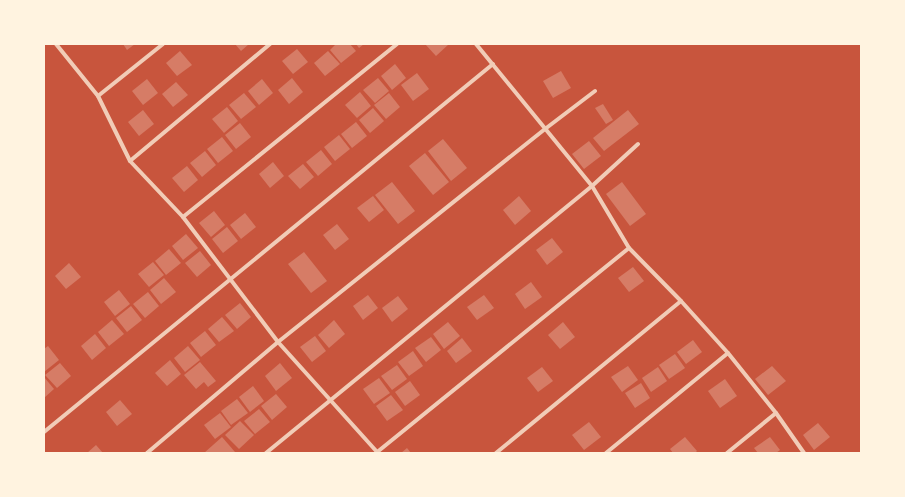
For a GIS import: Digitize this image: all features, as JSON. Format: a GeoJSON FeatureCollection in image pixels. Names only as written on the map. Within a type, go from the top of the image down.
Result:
{"type":"FeatureCollection","features":[{"type":"Feature","properties":{"kind":"street"},"geometry":{"type":"LineString","coordinates":[[56,44],[98,96],[130,162],[183,218],[278,342],[377,453],[629,248]]}},
{"type":"Feature","properties":{"kind":"street"},"geometry":{"type":"LineString","coordinates":[[98,96],[163,44]]}},
{"type":"Feature","properties":{"kind":"street"},"geometry":{"type":"LineString","coordinates":[[130,162],[270,44]]}},
{"type":"Feature","properties":{"kind":"street"},"geometry":{"type":"LineString","coordinates":[[183,218],[397,44]]}},
{"type":"Feature","properties":{"kind":"street"},"geometry":{"type":"LineString","coordinates":[[476,44],[592,186],[629,248],[681,301],[728,353],[776,413],[804,453]]}},
{"type":"Feature","properties":{"kind":"street"},"geometry":{"type":"LineString","coordinates":[[44,432],[230,278],[493,64]]}},
{"type":"Feature","properties":{"kind":"street"},"geometry":{"type":"LineString","coordinates":[[147,453],[278,342],[595,91]]}},
{"type":"Feature","properties":{"kind":"street"},"geometry":{"type":"LineString","coordinates":[[266,453],[592,186],[638,144]]}},
{"type":"Feature","properties":{"kind":"street"},"geometry":{"type":"LineString","coordinates":[[496,453],[681,301]]}},
{"type":"Feature","properties":{"kind":"street"},"geometry":{"type":"LineString","coordinates":[[606,453],[728,353]]}},
{"type":"Feature","properties":{"kind":"street"},"geometry":{"type":"LineString","coordinates":[[727,453],[776,413]]}},
{"type":"Feature","properties":{"kind":"building"},"geometry":{"type":"Polygon","coordinates":[[[123,44],[135,44],[127,50],[123,44]]]}},
{"type":"Feature","properties":{"kind":"building"},"geometry":{"type":"Polygon","coordinates":[[[235,44],[249,44],[241,51],[235,44]]]}},
{"type":"Feature","properties":{"kind":"building"},"geometry":{"type":"Polygon","coordinates":[[[336,44],[350,44],[356,51],[341,63],[330,50],[336,44]]]}},
{"type":"Feature","properties":{"kind":"building"},"geometry":{"type":"Polygon","coordinates":[[[356,44],[364,44],[359,48],[356,44]]]}},
{"type":"Feature","properties":{"kind":"building"},"geometry":{"type":"Polygon","coordinates":[[[425,44],[449,44],[436,56],[425,44]]]}},
{"type":"Feature","properties":{"kind":"building"},"geometry":{"type":"Polygon","coordinates":[[[297,49],[308,62],[293,74],[282,61],[297,49]]]}},
{"type":"Feature","properties":{"kind":"building"},"geometry":{"type":"Polygon","coordinates":[[[180,51],[192,65],[177,76],[166,63],[180,51]]]}},
{"type":"Feature","properties":{"kind":"building"},"geometry":{"type":"Polygon","coordinates":[[[328,51],[340,64],[325,76],[314,63],[328,51]]]}},
{"type":"Feature","properties":{"kind":"building"},"geometry":{"type":"Polygon","coordinates":[[[395,64],[406,78],[392,90],[381,76],[395,64]]]}},
{"type":"Feature","properties":{"kind":"building"},"geometry":{"type":"Polygon","coordinates":[[[561,71],[571,88],[553,98],[543,81],[561,71]]]}},
{"type":"Feature","properties":{"kind":"building"},"geometry":{"type":"Polygon","coordinates":[[[417,73],[429,89],[413,101],[401,85],[417,73]]]}},
{"type":"Feature","properties":{"kind":"building"},"geometry":{"type":"Polygon","coordinates":[[[292,78],[303,92],[289,104],[278,90],[292,78]]]}},
{"type":"Feature","properties":{"kind":"building"},"geometry":{"type":"Polygon","coordinates":[[[378,78],[389,91],[375,103],[363,90],[378,78]]]}},
{"type":"Feature","properties":{"kind":"building"},"geometry":{"type":"Polygon","coordinates":[[[147,79],[158,93],[143,105],[132,91],[147,79]]]}},
{"type":"Feature","properties":{"kind":"building"},"geometry":{"type":"Polygon","coordinates":[[[262,79],[273,93],[259,105],[248,91],[262,79]]]}},
{"type":"Feature","properties":{"kind":"building"},"geometry":{"type":"Polygon","coordinates":[[[176,82],[188,95],[173,107],[162,94],[176,82]]]}},
{"type":"Feature","properties":{"kind":"building"},"geometry":{"type":"Polygon","coordinates":[[[360,92],[371,106],[357,118],[345,105],[360,92]]]}},
{"type":"Feature","properties":{"kind":"building"},"geometry":{"type":"Polygon","coordinates":[[[244,93],[256,107],[241,119],[229,105],[244,93]]]}},
{"type":"Feature","properties":{"kind":"building"},"geometry":{"type":"Polygon","coordinates":[[[389,93],[400,107],[386,119],[374,105],[389,93]]]}},
{"type":"Feature","properties":{"kind":"building"},"geometry":{"type":"Polygon","coordinates":[[[603,104],[613,120],[606,124],[595,108],[603,104]]]}},
{"type":"Feature","properties":{"kind":"building"},"geometry":{"type":"Polygon","coordinates":[[[227,107],[238,121],[224,133],[212,119],[227,107]]]}},
{"type":"Feature","properties":{"kind":"building"},"geometry":{"type":"Polygon","coordinates":[[[373,108],[384,121],[370,133],[359,120],[373,108]]]}},
{"type":"Feature","properties":{"kind":"building"},"geometry":{"type":"Polygon","coordinates":[[[143,110],[154,124],[139,136],[128,122],[143,110]]]}},
{"type":"Feature","properties":{"kind":"building"},"geometry":{"type":"Polygon","coordinates":[[[628,110],[639,124],[604,151],[593,138],[628,110]]]}},
{"type":"Feature","properties":{"kind":"building"},"geometry":{"type":"Polygon","coordinates":[[[356,122],[367,136],[352,148],[341,134],[356,122]]]}},
{"type":"Feature","properties":{"kind":"building"},"geometry":{"type":"Polygon","coordinates":[[[240,123],[251,137],[236,149],[225,135],[240,123]]]}},
{"type":"Feature","properties":{"kind":"building"},"geometry":{"type":"Polygon","coordinates":[[[339,135],[350,149],[335,161],[324,147],[339,135]]]}},
{"type":"Feature","properties":{"kind":"building"},"geometry":{"type":"Polygon","coordinates":[[[222,137],[233,151],[218,163],[207,149],[222,137]]]}},
{"type":"Feature","properties":{"kind":"building"},"geometry":{"type":"Polygon","coordinates":[[[443,139],[467,168],[451,181],[428,151],[443,139]]]}},
{"type":"Feature","properties":{"kind":"building"},"geometry":{"type":"Polygon","coordinates":[[[589,141],[601,156],[584,169],[572,154],[589,141]]]}},
{"type":"Feature","properties":{"kind":"building"},"geometry":{"type":"Polygon","coordinates":[[[321,150],[332,164],[318,176],[306,162],[321,150]]]}},
{"type":"Feature","properties":{"kind":"building"},"geometry":{"type":"Polygon","coordinates":[[[205,151],[216,165],[202,177],[190,163],[205,151]]]}},
{"type":"Feature","properties":{"kind":"building"},"geometry":{"type":"Polygon","coordinates":[[[425,153],[449,182],[433,195],[409,166],[425,153]]]}},
{"type":"Feature","properties":{"kind":"building"},"geometry":{"type":"Polygon","coordinates":[[[273,162],[284,176],[270,188],[259,174],[273,162]]]}},
{"type":"Feature","properties":{"kind":"building"},"geometry":{"type":"Polygon","coordinates":[[[303,164],[314,177],[300,189],[288,176],[303,164]]]}},
{"type":"Feature","properties":{"kind":"building"},"geometry":{"type":"Polygon","coordinates":[[[187,166],[198,180],[184,192],[172,178],[187,166]]]}},
{"type":"Feature","properties":{"kind":"building"},"geometry":{"type":"Polygon","coordinates":[[[392,182],[415,211],[398,224],[375,195],[392,182]]]}},
{"type":"Feature","properties":{"kind":"building"},"geometry":{"type":"Polygon","coordinates":[[[622,182],[646,214],[630,226],[606,194],[622,182]]]}},
{"type":"Feature","properties":{"kind":"building"},"geometry":{"type":"Polygon","coordinates":[[[373,196],[384,210],[369,222],[357,208],[373,196]]]}},
{"type":"Feature","properties":{"kind":"building"},"geometry":{"type":"Polygon","coordinates":[[[519,196],[531,211],[515,225],[503,210],[519,196]]]}},
{"type":"Feature","properties":{"kind":"building"},"geometry":{"type":"Polygon","coordinates":[[[214,211],[225,225],[211,237],[199,223],[214,211]]]}},
{"type":"Feature","properties":{"kind":"building"},"geometry":{"type":"Polygon","coordinates":[[[245,213],[256,227],[241,239],[230,225],[245,213]]]}},
{"type":"Feature","properties":{"kind":"building"},"geometry":{"type":"Polygon","coordinates":[[[337,224],[349,239],[335,250],[323,235],[337,224]]]}},
{"type":"Feature","properties":{"kind":"building"},"geometry":{"type":"Polygon","coordinates":[[[227,227],[238,241],[223,253],[212,239],[227,227]]]}},
{"type":"Feature","properties":{"kind":"building"},"geometry":{"type":"Polygon","coordinates":[[[186,234],[198,248],[183,260],[172,246],[186,234]]]}},
{"type":"Feature","properties":{"kind":"building"},"geometry":{"type":"Polygon","coordinates":[[[552,238],[563,252],[547,265],[536,250],[552,238]]]}},
{"type":"Feature","properties":{"kind":"building"},"geometry":{"type":"Polygon","coordinates":[[[169,249],[181,263],[166,275],[155,261],[169,249]]]}},
{"type":"Feature","properties":{"kind":"building"},"geometry":{"type":"Polygon","coordinates":[[[200,251],[211,265],[197,277],[185,263],[200,251]]]}},
{"type":"Feature","properties":{"kind":"building"},"geometry":{"type":"Polygon","coordinates":[[[304,252],[327,281],[311,293],[288,264],[304,252]]]}},
{"type":"Feature","properties":{"kind":"building"},"geometry":{"type":"Polygon","coordinates":[[[153,262],[164,275],[149,287],[138,274],[153,262]]]}},
{"type":"Feature","properties":{"kind":"building"},"geometry":{"type":"Polygon","coordinates":[[[69,263],[81,277],[66,289],[55,276],[69,263]]]}},
{"type":"Feature","properties":{"kind":"building"},"geometry":{"type":"Polygon","coordinates":[[[633,267],[644,281],[629,292],[618,278],[633,267]]]}},
{"type":"Feature","properties":{"kind":"building"},"geometry":{"type":"Polygon","coordinates":[[[164,278],[176,292],[161,304],[150,290],[164,278]]]}},
{"type":"Feature","properties":{"kind":"building"},"geometry":{"type":"Polygon","coordinates":[[[531,282],[542,297],[525,309],[515,294],[531,282]]]}},
{"type":"Feature","properties":{"kind":"building"},"geometry":{"type":"Polygon","coordinates":[[[119,290],[130,304],[115,316],[104,302],[119,290]]]}},
{"type":"Feature","properties":{"kind":"building"},"geometry":{"type":"Polygon","coordinates":[[[148,292],[159,306],[145,318],[133,304],[148,292]]]}},
{"type":"Feature","properties":{"kind":"building"},"geometry":{"type":"Polygon","coordinates":[[[368,295],[378,308],[363,320],[353,306],[368,295]]]}},
{"type":"Feature","properties":{"kind":"building"},"geometry":{"type":"Polygon","coordinates":[[[484,295],[494,308],[477,320],[467,307],[484,295]]]}},
{"type":"Feature","properties":{"kind":"building"},"geometry":{"type":"Polygon","coordinates":[[[398,296],[408,309],[392,322],[382,308],[398,296]]]}},
{"type":"Feature","properties":{"kind":"building"},"geometry":{"type":"Polygon","coordinates":[[[240,303],[251,317],[237,329],[225,315],[240,303]]]}},
{"type":"Feature","properties":{"kind":"building"},"geometry":{"type":"Polygon","coordinates":[[[131,306],[142,320],[127,332],[116,318],[131,306]]]}},
{"type":"Feature","properties":{"kind":"building"},"geometry":{"type":"Polygon","coordinates":[[[222,317],[234,331],[219,342],[208,329],[222,317]]]}},
{"type":"Feature","properties":{"kind":"building"},"geometry":{"type":"Polygon","coordinates":[[[112,320],[124,334],[109,346],[98,332],[112,320]]]}},
{"type":"Feature","properties":{"kind":"building"},"geometry":{"type":"Polygon","coordinates":[[[334,320],[345,334],[329,348],[318,335],[334,320]]]}},
{"type":"Feature","properties":{"kind":"building"},"geometry":{"type":"Polygon","coordinates":[[[448,322],[460,336],[444,349],[433,334],[448,322]]]}},
{"type":"Feature","properties":{"kind":"building"},"geometry":{"type":"Polygon","coordinates":[[[563,322],[575,337],[560,349],[548,335],[563,322]]]}},
{"type":"Feature","properties":{"kind":"building"},"geometry":{"type":"Polygon","coordinates":[[[205,331],[216,345],[201,357],[190,343],[205,331]]]}},
{"type":"Feature","properties":{"kind":"building"},"geometry":{"type":"Polygon","coordinates":[[[95,334],[106,348],[92,360],[81,346],[95,334]]]}},
{"type":"Feature","properties":{"kind":"building"},"geometry":{"type":"Polygon","coordinates":[[[315,336],[326,351],[312,362],[300,347],[315,336]]]}},
{"type":"Feature","properties":{"kind":"building"},"geometry":{"type":"Polygon","coordinates":[[[431,337],[441,350],[426,362],[415,348],[431,337]]]}},
{"type":"Feature","properties":{"kind":"building"},"geometry":{"type":"Polygon","coordinates":[[[462,338],[472,351],[456,363],[447,351],[462,338]]]}},
{"type":"Feature","properties":{"kind":"building"},"geometry":{"type":"Polygon","coordinates":[[[693,340],[702,352],[686,364],[677,352],[693,340]]]}},
{"type":"Feature","properties":{"kind":"building"},"geometry":{"type":"Polygon","coordinates":[[[48,346],[59,360],[44,372],[44,349],[48,346]]]}},
{"type":"Feature","properties":{"kind":"building"},"geometry":{"type":"Polygon","coordinates":[[[188,346],[200,360],[185,372],[174,358],[188,346]]]}},
{"type":"Feature","properties":{"kind":"building"},"geometry":{"type":"Polygon","coordinates":[[[413,351],[423,366],[409,376],[398,362],[413,351]]]}},
{"type":"Feature","properties":{"kind":"building"},"geometry":{"type":"Polygon","coordinates":[[[675,354],[685,368],[669,379],[659,365],[675,354]]]}},
{"type":"Feature","properties":{"kind":"building"},"geometry":{"type":"Polygon","coordinates":[[[170,360],[181,374],[167,386],[155,373],[170,360]]]}},
{"type":"Feature","properties":{"kind":"building"},"geometry":{"type":"Polygon","coordinates":[[[200,362],[216,381],[208,387],[204,382],[196,389],[184,375],[200,362]]]}},
{"type":"Feature","properties":{"kind":"building"},"geometry":{"type":"Polygon","coordinates":[[[60,363],[71,376],[57,388],[45,375],[60,363]]]}},
{"type":"Feature","properties":{"kind":"building"},"geometry":{"type":"Polygon","coordinates":[[[280,363],[292,378],[276,391],[265,376],[280,363]]]}},
{"type":"Feature","properties":{"kind":"building"},"geometry":{"type":"Polygon","coordinates":[[[397,365],[407,379],[392,390],[381,376],[397,365]]]}},
{"type":"Feature","properties":{"kind":"building"},"geometry":{"type":"Polygon","coordinates":[[[628,366],[638,380],[622,392],[611,377],[628,366]]]}},
{"type":"Feature","properties":{"kind":"building"},"geometry":{"type":"Polygon","coordinates":[[[772,366],[786,381],[768,395],[755,379],[772,366]]]}},
{"type":"Feature","properties":{"kind":"building"},"geometry":{"type":"Polygon","coordinates":[[[542,367],[553,381],[538,392],[527,378],[542,367]]]}},
{"type":"Feature","properties":{"kind":"building"},"geometry":{"type":"Polygon","coordinates":[[[658,367],[667,381],[651,392],[642,378],[658,367]]]}},
{"type":"Feature","properties":{"kind":"building"},"geometry":{"type":"Polygon","coordinates":[[[44,377],[54,389],[44,398],[44,377]]]}},
{"type":"Feature","properties":{"kind":"building"},"geometry":{"type":"Polygon","coordinates":[[[379,378],[390,393],[374,404],[363,389],[379,378]]]}},
{"type":"Feature","properties":{"kind":"building"},"geometry":{"type":"Polygon","coordinates":[[[725,379],[737,396],[720,408],[708,391],[725,379]]]}},
{"type":"Feature","properties":{"kind":"building"},"geometry":{"type":"Polygon","coordinates":[[[410,381],[420,395],[405,406],[395,392],[410,381]]]}},
{"type":"Feature","properties":{"kind":"building"},"geometry":{"type":"Polygon","coordinates":[[[641,383],[650,398],[635,408],[625,393],[641,383]]]}},
{"type":"Feature","properties":{"kind":"building"},"geometry":{"type":"Polygon","coordinates":[[[253,386],[264,401],[250,412],[239,397],[253,386]]]}},
{"type":"Feature","properties":{"kind":"building"},"geometry":{"type":"Polygon","coordinates":[[[276,394],[287,407],[272,420],[261,406],[276,394]]]}},
{"type":"Feature","properties":{"kind":"building"},"geometry":{"type":"Polygon","coordinates":[[[391,395],[403,410],[387,421],[376,406],[391,395]]]}},
{"type":"Feature","properties":{"kind":"building"},"geometry":{"type":"Polygon","coordinates":[[[237,399],[248,413],[231,425],[221,411],[237,399]]]}},
{"type":"Feature","properties":{"kind":"building"},"geometry":{"type":"Polygon","coordinates":[[[120,400],[132,414],[117,426],[106,412],[120,400]]]}},
{"type":"Feature","properties":{"kind":"building"},"geometry":{"type":"Polygon","coordinates":[[[259,409],[270,422],[255,434],[244,421],[259,409]]]}},
{"type":"Feature","properties":{"kind":"building"},"geometry":{"type":"Polygon","coordinates":[[[220,413],[231,427],[215,439],[204,425],[220,413]]]}},
{"type":"Feature","properties":{"kind":"building"},"geometry":{"type":"Polygon","coordinates":[[[240,421],[254,435],[239,449],[225,435],[240,421]]]}},
{"type":"Feature","properties":{"kind":"building"},"geometry":{"type":"Polygon","coordinates":[[[589,422],[601,437],[584,450],[572,435],[589,422]]]}},
{"type":"Feature","properties":{"kind":"building"},"geometry":{"type":"Polygon","coordinates":[[[818,423],[830,437],[814,450],[803,435],[818,423]]]}},
{"type":"Feature","properties":{"kind":"building"},"geometry":{"type":"Polygon","coordinates":[[[222,437],[235,452],[204,453],[222,437]]]}},
{"type":"Feature","properties":{"kind":"building"},"geometry":{"type":"Polygon","coordinates":[[[685,437],[697,451],[695,453],[673,453],[670,449],[685,437]]]}},
{"type":"Feature","properties":{"kind":"building"},"geometry":{"type":"Polygon","coordinates":[[[770,437],[780,450],[776,453],[758,453],[754,448],[770,437]]]}},
{"type":"Feature","properties":{"kind":"building"},"geometry":{"type":"Polygon","coordinates":[[[96,445],[103,453],[87,453],[96,445]]]}},
{"type":"Feature","properties":{"kind":"building"},"geometry":{"type":"Polygon","coordinates":[[[407,448],[411,453],[401,453],[407,448]]]}}]}
